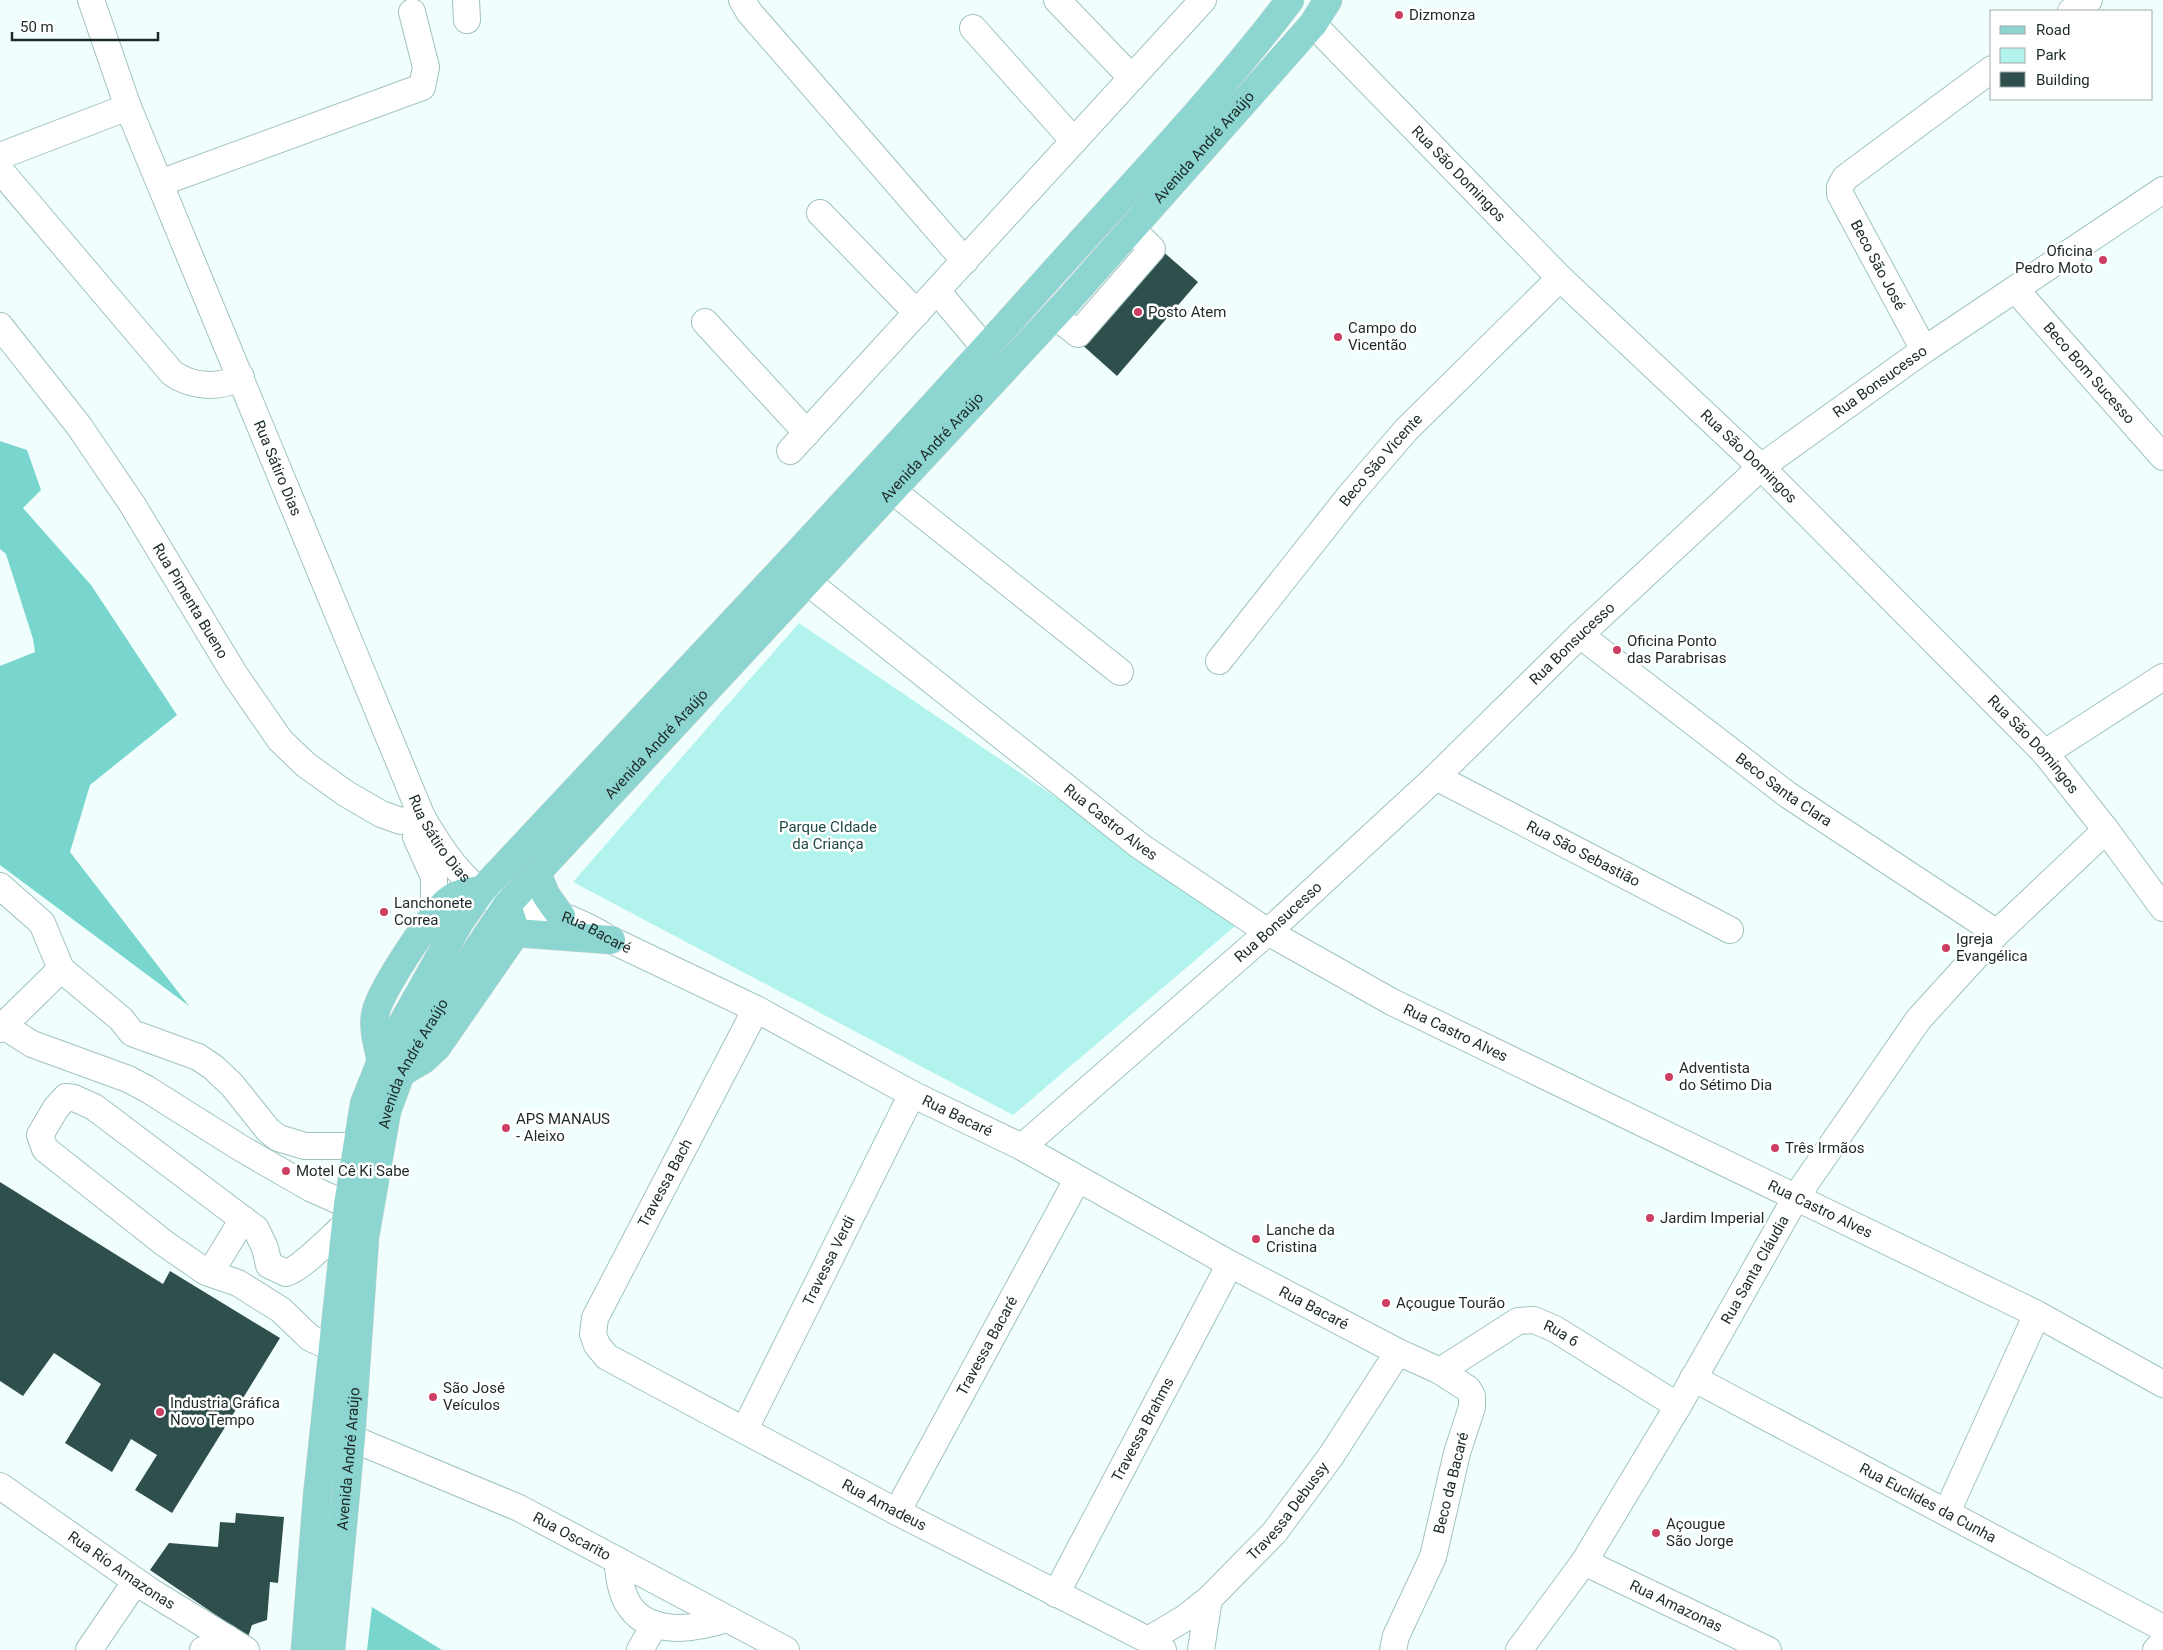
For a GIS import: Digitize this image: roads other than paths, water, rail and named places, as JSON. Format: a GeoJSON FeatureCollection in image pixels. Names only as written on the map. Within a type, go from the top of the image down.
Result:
{"type":"FeatureCollection","features":[{"type":"Feature","properties":{"kind":"main road","name":"Avenida André Araújo"},"geometry":{"type":"LineString","coordinates":[[331,1650],[351,1438],[365,1237],[387,1111],[391,1067],[459,922],[482,890],[757,598],[985,348],[1244,59],[1290,0]]}},
{"type":"Feature","properties":{"kind":"main road","name":"Avenida André Araújo"},"geometry":{"type":"LineString","coordinates":[[304,1650],[346,1215],[364,1104],[448,992],[508,905],[1054,315],[1313,24],[1328,0]]}},
{"type":"Feature","properties":{"kind":"main road"},"geometry":{"type":"LineString","coordinates":[[537,873],[546,894],[561,916]]}},
{"type":"Feature","properties":{"kind":"main road"},"geometry":{"type":"LineString","coordinates":[[482,890],[462,893],[450,899],[434,914],[377,1006],[375,1026],[391,1067],[423,1060],[437,1048],[516,933]]}},
{"type":"Feature","properties":{"kind":"main road"},"geometry":{"type":"LineString","coordinates":[[508,905],[516,933]]}},
{"type":"Feature","properties":{"kind":"main road"},"geometry":{"type":"LineString","coordinates":[[516,933],[611,940]]}},
{"type":"Feature","properties":{"kind":"street","name":"Rua Sátiro Dias"},"geometry":{"type":"LineString","coordinates":[[93,0],[128,107],[241,377],[414,819],[434,877],[434,914]]}},
{"type":"Feature","properties":{"kind":"street"},"geometry":{"type":"LineString","coordinates":[[742,0],[756,19],[964,261]]}},
{"type":"Feature","properties":{"kind":"street"},"geometry":{"type":"LineString","coordinates":[[1057,0],[1132,78]]}},
{"type":"Feature","properties":{"kind":"street"},"geometry":{"type":"LineString","coordinates":[[705,322],[798,442],[1203,0]]}},
{"type":"Feature","properties":{"kind":"street"},"geometry":{"type":"LineString","coordinates":[[2073,10],[2089,0]]}},
{"type":"Feature","properties":{"kind":"street"},"geometry":{"type":"LineString","coordinates":[[160,183],[422,87],[426,67],[412,12]]}},
{"type":"Feature","properties":{"kind":"street","name":"Rua São Domingos"},"geometry":{"type":"LineString","coordinates":[[1313,24],[1560,278],[1761,467],[2045,753],[2106,830],[2163,908]]}},
{"type":"Feature","properties":{"kind":"street"},"geometry":{"type":"LineString","coordinates":[[974,28],[1074,141]]}},
{"type":"Feature","properties":{"kind":"street","name":"Beco São José"},"geometry":{"type":"LineString","coordinates":[[1924,350],[1840,194],[1840,187],[1845,178],[1990,70]]}},
{"type":"Feature","properties":{"kind":"street"},"geometry":{"type":"LineString","coordinates":[[0,156],[128,107]]}},
{"type":"Feature","properties":{"kind":"street"},"geometry":{"type":"LineString","coordinates":[[0,170],[172,372],[184,381],[194,384],[230,383],[241,377]]}},
{"type":"Feature","properties":{"kind":"street","name":"Rua Bonsucesso"},"geometry":{"type":"LineString","coordinates":[[1022,1147],[1268,932],[1436,777],[1580,635],[1761,467],[1924,350],[2163,190]]}},
{"type":"Feature","properties":{"kind":"street"},"geometry":{"type":"LineString","coordinates":[[820,213],[916,313]]}},
{"type":"Feature","properties":{"kind":"street","name":"Beco São Vicente"},"geometry":{"type":"LineString","coordinates":[[1219,661],[1351,494],[1406,430],[1560,278]]}},
{"type":"Feature","properties":{"kind":"street","name":"Beco Bom Sucesso"},"geometry":{"type":"LineString","coordinates":[[2014,290],[2163,457]]}},
{"type":"Feature","properties":{"kind":"street"},"geometry":{"type":"LineString","coordinates":[[937,291],[985,348]]}},
{"type":"Feature","properties":{"kind":"street","name":"Rua Pimenta Bueno"},"geometry":{"type":"LineString","coordinates":[[0,326],[79,426],[127,496],[235,675],[280,740],[306,765],[346,793],[391,818],[414,819]]}},
{"type":"Feature","properties":{"kind":"street"},"geometry":{"type":"LineString","coordinates":[[893,491],[1120,672]]}},
{"type":"Feature","properties":{"kind":"street","name":"Rua Castro Alves"},"geometry":{"type":"LineString","coordinates":[[808,583],[1140,846],[1268,932],[1392,1002],[2037,1314],[2163,1384]]}},
{"type":"Feature","properties":{"kind":"street","name":"Beco Santa Clara"},"geometry":{"type":"LineString","coordinates":[[1580,635],[1788,795],[1997,933]]}},
{"type":"Feature","properties":{"kind":"street"},"geometry":{"type":"LineString","coordinates":[[2045,753],[2163,678]]}},
{"type":"Feature","properties":{"kind":"street","name":"Rua São Sebastião"},"geometry":{"type":"LineString","coordinates":[[1436,777],[1730,930]]}},
{"type":"Feature","properties":{"kind":"street","name":"Rua Sátiro Dias"},"geometry":{"type":"LineString","coordinates":[[414,819],[449,861],[482,890],[508,905]]}},
{"type":"Feature","properties":{"kind":"street","name":"Rua Santa Cláudia"},"geometry":{"type":"LineString","coordinates":[[1519,1650],[1584,1562],[1678,1406],[1796,1197],[1918,1020],[1997,933],[2106,830]]}},
{"type":"Feature","properties":{"kind":"street"},"geometry":{"type":"LineString","coordinates":[[0,886],[42,922],[61,969],[121,1018],[132,1033],[198,1057],[213,1067],[232,1084],[268,1130],[278,1138],[305,1146],[356,1146]]}},
{"type":"Feature","properties":{"kind":"street","name":"Rua Bacaré"},"geometry":{"type":"LineString","coordinates":[[508,905],[561,916],[588,926],[611,940],[756,1009],[912,1094],[1022,1147],[1077,1180],[1230,1264],[1398,1352]]}},
{"type":"Feature","properties":{"kind":"street"},"geometry":{"type":"LineString","coordinates":[[61,969],[1,1026],[32,1044],[128,1079],[147,1088],[203,1126],[310,1188],[346,1215],[297,1270],[286,1273],[269,1265],[265,1248],[256,1229],[94,1106],[66,1097],[56,1108],[40,1135],[45,1149],[164,1243],[210,1273],[238,1283],[281,1310],[310,1338],[332,1348]]}},
{"type":"Feature","properties":{"kind":"street","name":"Travessa Bach"},"geometry":{"type":"LineString","coordinates":[[607,1357],[597,1345],[593,1334],[595,1318],[756,1009]]}},
{"type":"Feature","properties":{"kind":"street","name":"Travessa Verdi"},"geometry":{"type":"LineString","coordinates":[[745,1429],[912,1094]]}},
{"type":"Feature","properties":{"kind":"street"},"geometry":{"type":"LineString","coordinates":[[268,1163],[278,1138]]}},
{"type":"Feature","properties":{"kind":"street","name":"Travessa Bacaré"},"geometry":{"type":"LineString","coordinates":[[897,1512],[1077,1180]]}},
{"type":"Feature","properties":{"kind":"street"},"geometry":{"type":"LineString","coordinates":[[210,1273],[244,1219]]}},
{"type":"Feature","properties":{"kind":"street","name":"Travessa Brahms"},"geometry":{"type":"LineString","coordinates":[[1056,1594],[1230,1264]]}},
{"type":"Feature","properties":{"kind":"street"},"geometry":{"type":"LineString","coordinates":[[281,1310],[286,1273]]}},
{"type":"Feature","properties":{"kind":"street"},"geometry":{"type":"LineString","coordinates":[[1946,1512],[2037,1314]]}},
{"type":"Feature","properties":{"kind":"street","name":"Rua 6"},"geometry":{"type":"LineString","coordinates":[[1440,1371],[1518,1321],[1534,1320],[1556,1329],[1678,1406]]}},
{"type":"Feature","properties":{"kind":"street","name":"Beco da Bacaré"},"geometry":{"type":"LineString","coordinates":[[1393,1650],[1396,1636],[1433,1557],[1457,1453],[1472,1407],[1472,1396],[1468,1389],[1440,1371],[1398,1352]]}},
{"type":"Feature","properties":{"kind":"street","name":"Travessa Debussy"},"geometry":{"type":"LineString","coordinates":[[1156,1645],[1209,1599],[1274,1533],[1331,1456],[1398,1352]]}},
{"type":"Feature","properties":{"kind":"street","name":"Rua Amadeus"},"geometry":{"type":"LineString","coordinates":[[607,1357],[745,1429],[897,1512],[1156,1645]]}},
{"type":"Feature","properties":{"kind":"street","name":"Rua Euclides da Cunha"},"geometry":{"type":"LineString","coordinates":[[1693,1378],[2163,1628]]}},
{"type":"Feature","properties":{"kind":"street","name":"Rua Oscarito"},"geometry":{"type":"LineString","coordinates":[[351,1438],[519,1508],[727,1619],[773,1647]]}},
{"type":"Feature","properties":{"kind":"street","name":"Rua Río Amazonas"},"geometry":{"type":"LineString","coordinates":[[1,1489],[136,1581],[236,1644]]}},
{"type":"Feature","properties":{"kind":"street"},"geometry":{"type":"LineString","coordinates":[[617,1560],[620,1585],[628,1604],[642,1618],[665,1628],[704,1626],[727,1619]]}},
{"type":"Feature","properties":{"kind":"street","name":"Rua Amazonas"},"geometry":{"type":"LineString","coordinates":[[1584,1562],[1768,1650]]}},
{"type":"Feature","properties":{"kind":"street"},"geometry":{"type":"LineString","coordinates":[[89,1650],[136,1581]]}},
{"type":"Feature","properties":{"kind":"street"},"geometry":{"type":"LineString","coordinates":[[1201,1650],[1209,1599]]}},
{"type":"Feature","properties":{"kind":"street"},"geometry":{"type":"LineString","coordinates":[[640,1650],[654,1624]]}},
{"type":"Feature","properties":{"kind":"street"},"geometry":{"type":"LineString","coordinates":[[2156,1650],[2163,1642]]}},
{"type":"Feature","properties":{"kind":"street"},"geometry":{"type":"LineString","coordinates":[[203,1650],[236,1644]]}},
{"type":"Feature","properties":{"kind":"place","name":"Dizmonza"},"geometry":{"type":"Point","coordinates":[1399,15]}},
{"type":"Feature","properties":{"kind":"place","name":"Oficina Pedro Moto"},"geometry":{"type":"Point","coordinates":[2103,260]}},
{"type":"Feature","properties":{"kind":"place","name":"Posto Atem"},"geometry":{"type":"Point","coordinates":[1138,312]}},
{"type":"Feature","properties":{"kind":"place","name":"Campo do Vicentão"},"geometry":{"type":"Point","coordinates":[1338,337]}},
{"type":"Feature","properties":{"kind":"place","name":"Oficina Ponto das Parabrisas"},"geometry":{"type":"Point","coordinates":[1617,650]}},
{"type":"Feature","properties":{"kind":"place","name":"Lanchonete Correa"},"geometry":{"type":"Point","coordinates":[384,912]}},
{"type":"Feature","properties":{"kind":"place","name":"Igreja Evangélica"},"geometry":{"type":"Point","coordinates":[1946,948]}},
{"type":"Feature","properties":{"kind":"place","name":"Adventista do Sétimo Dia"},"geometry":{"type":"Point","coordinates":[1669,1077]}},
{"type":"Feature","properties":{"kind":"place","name":"APS MANAUS - Aleixo"},"geometry":{"type":"Point","coordinates":[506,1128]}},
{"type":"Feature","properties":{"kind":"place","name":"Três Irmãos"},"geometry":{"type":"Point","coordinates":[1775,1148]}},
{"type":"Feature","properties":{"kind":"place","name":"Motel Cê Ki Sabe"},"geometry":{"type":"Point","coordinates":[286,1171]}},
{"type":"Feature","properties":{"kind":"place","name":"Jardim Imperial"},"geometry":{"type":"Point","coordinates":[1650,1218]}},
{"type":"Feature","properties":{"kind":"place","name":"Lanche da Cristina"},"geometry":{"type":"Point","coordinates":[1256,1239]}},
{"type":"Feature","properties":{"kind":"place","name":"Açougue Tourão"},"geometry":{"type":"Point","coordinates":[1386,1303]}},
{"type":"Feature","properties":{"kind":"place","name":"São José Veículos"},"geometry":{"type":"Point","coordinates":[433,1397]}},
{"type":"Feature","properties":{"kind":"place","name":"Industria Gráfica Novo Tempo"},"geometry":{"type":"Point","coordinates":[160,1412]}},
{"type":"Feature","properties":{"kind":"place","name":"Açougue São Jorge"},"geometry":{"type":"Point","coordinates":[1656,1533]}},
{"type":"Feature","properties":{"kind":"park label","name":"Parque CIdade da Criança"},"geometry":{"type":"Point","coordinates":[828,836]}}]}
